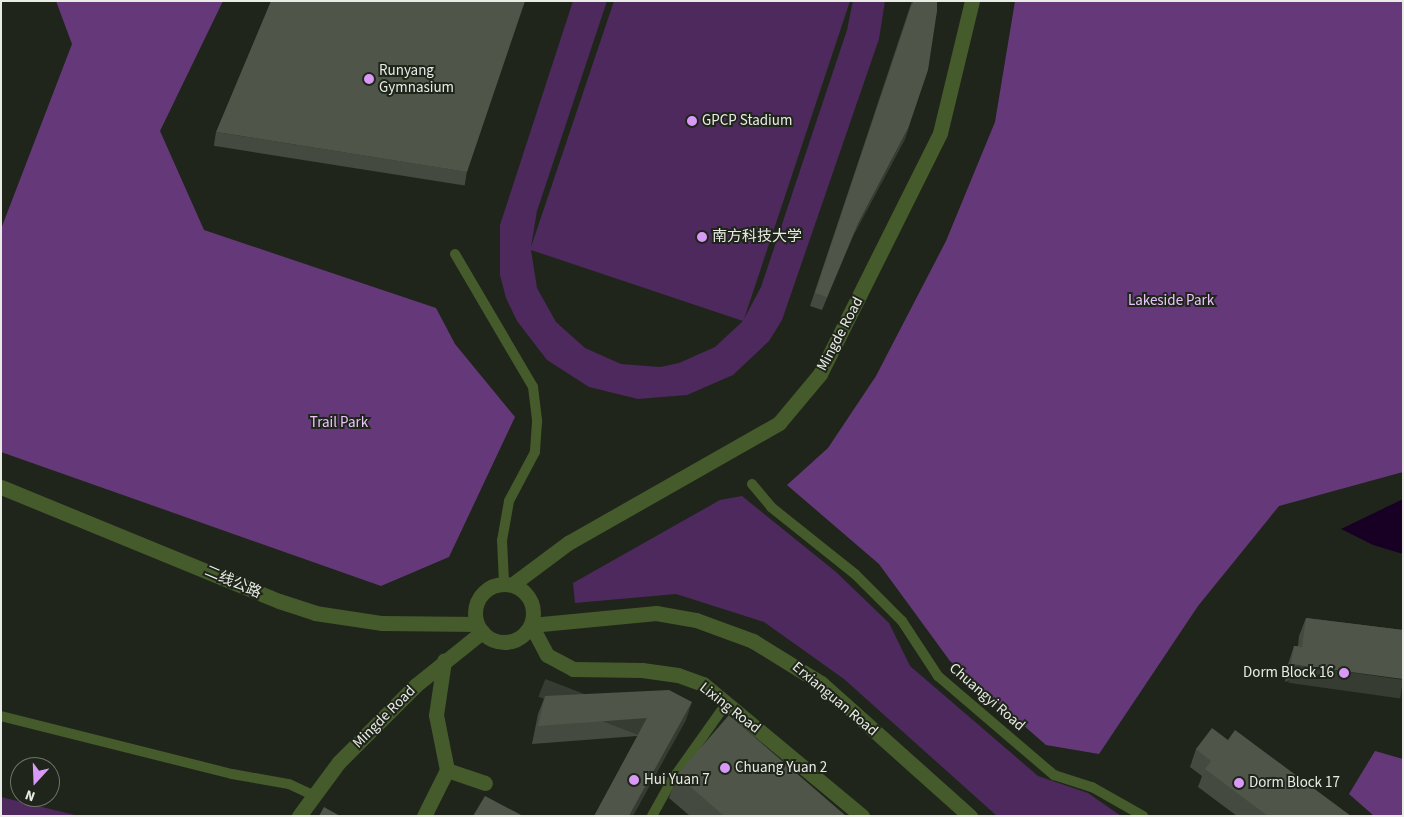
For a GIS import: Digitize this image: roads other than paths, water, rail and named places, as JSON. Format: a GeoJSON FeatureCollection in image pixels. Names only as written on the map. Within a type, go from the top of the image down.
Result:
{"type":"FeatureCollection","features":[{"type":"Feature","properties":{"kind":"street","name":"Mingde Road"},"geometry":{"type":"LineString","coordinates":[[509,584],[568,543],[779,423],[820,374],[940,133],[972,1]]}},
{"type":"Feature","properties":{"kind":"street","name":"二线公路"},"geometry":{"type":"LineString","coordinates":[[1,487],[279,601],[315,613],[382,623],[479,628]]}},
{"type":"Feature","properties":{"kind":"street"},"geometry":{"type":"LineString","coordinates":[[509,584],[532,602],[532,625],[524,635],[507,642],[497,642],[479,628],[474,614],[479,596],[486,589],[509,584]]}},
{"type":"Feature","properties":{"kind":"street","name":"Erxianguan Road"},"geometry":{"type":"LineString","coordinates":[[532,625],[656,613],[696,620],[753,641],[821,683],[970,816]]}},
{"type":"Feature","properties":{"kind":"street","name":"Lixing Road"},"geometry":{"type":"LineString","coordinates":[[532,625],[547,655],[573,669],[642,670],[678,675],[702,684],[862,816]]}},
{"type":"Feature","properties":{"kind":"street","name":"Mingde Road"},"geometry":{"type":"LineString","coordinates":[[299,816],[313,795],[340,762],[416,685],[479,628]]}},
{"type":"Feature","properties":{"kind":"street"},"geometry":{"type":"LineString","coordinates":[[424,816],[447,770],[436,716],[444,661]]}},
{"type":"Feature","properties":{"kind":"street"},"geometry":{"type":"LineString","coordinates":[[447,770],[485,783]]}},
{"type":"Feature","properties":{"kind":"lane"},"geometry":{"type":"LineString","coordinates":[[455,254],[533,387],[537,422],[535,452],[509,501],[502,540],[509,584]]}},
{"type":"Feature","properties":{"kind":"lane","name":"Chuangyi Road"},"geometry":{"type":"LineString","coordinates":[[752,484],[771,507],[856,574],[902,621],[938,676],[1054,775],[1121,801],[1142,816]]}},
{"type":"Feature","properties":{"kind":"lane"},"geometry":{"type":"LineString","coordinates":[[652,816],[672,780],[726,704]]}},
{"type":"Feature","properties":{"kind":"lane"},"geometry":{"type":"LineString","coordinates":[[1,716],[232,774],[289,784],[313,795]]}},
{"type":"Feature","properties":{"kind":"place","name":"Runyang Gymnasium"},"geometry":{"type":"Point","coordinates":[369,79]}},
{"type":"Feature","properties":{"kind":"place","name":"GPCP Stadium"},"geometry":{"type":"Point","coordinates":[692,121]}},
{"type":"Feature","properties":{"kind":"place","name":"南方科技大学"},"geometry":{"type":"Point","coordinates":[702,237]}},
{"type":"Feature","properties":{"kind":"place","name":"Dorm Block 16"},"geometry":{"type":"Point","coordinates":[1344,673]}},
{"type":"Feature","properties":{"kind":"place","name":"Chuang Yuan 2"},"geometry":{"type":"Point","coordinates":[725,768]}},
{"type":"Feature","properties":{"kind":"place","name":"Hui Yuan 7"},"geometry":{"type":"Point","coordinates":[634,780]}},
{"type":"Feature","properties":{"kind":"place","name":"Dorm Block 17"},"geometry":{"type":"Point","coordinates":[1239,783]}},
{"type":"Feature","properties":{"kind":"park label","name":"Lakeside Park"},"geometry":{"type":"Point","coordinates":[1171,301]}},
{"type":"Feature","properties":{"kind":"park label","name":"Trail Park"},"geometry":{"type":"Point","coordinates":[339,423]}}]}
